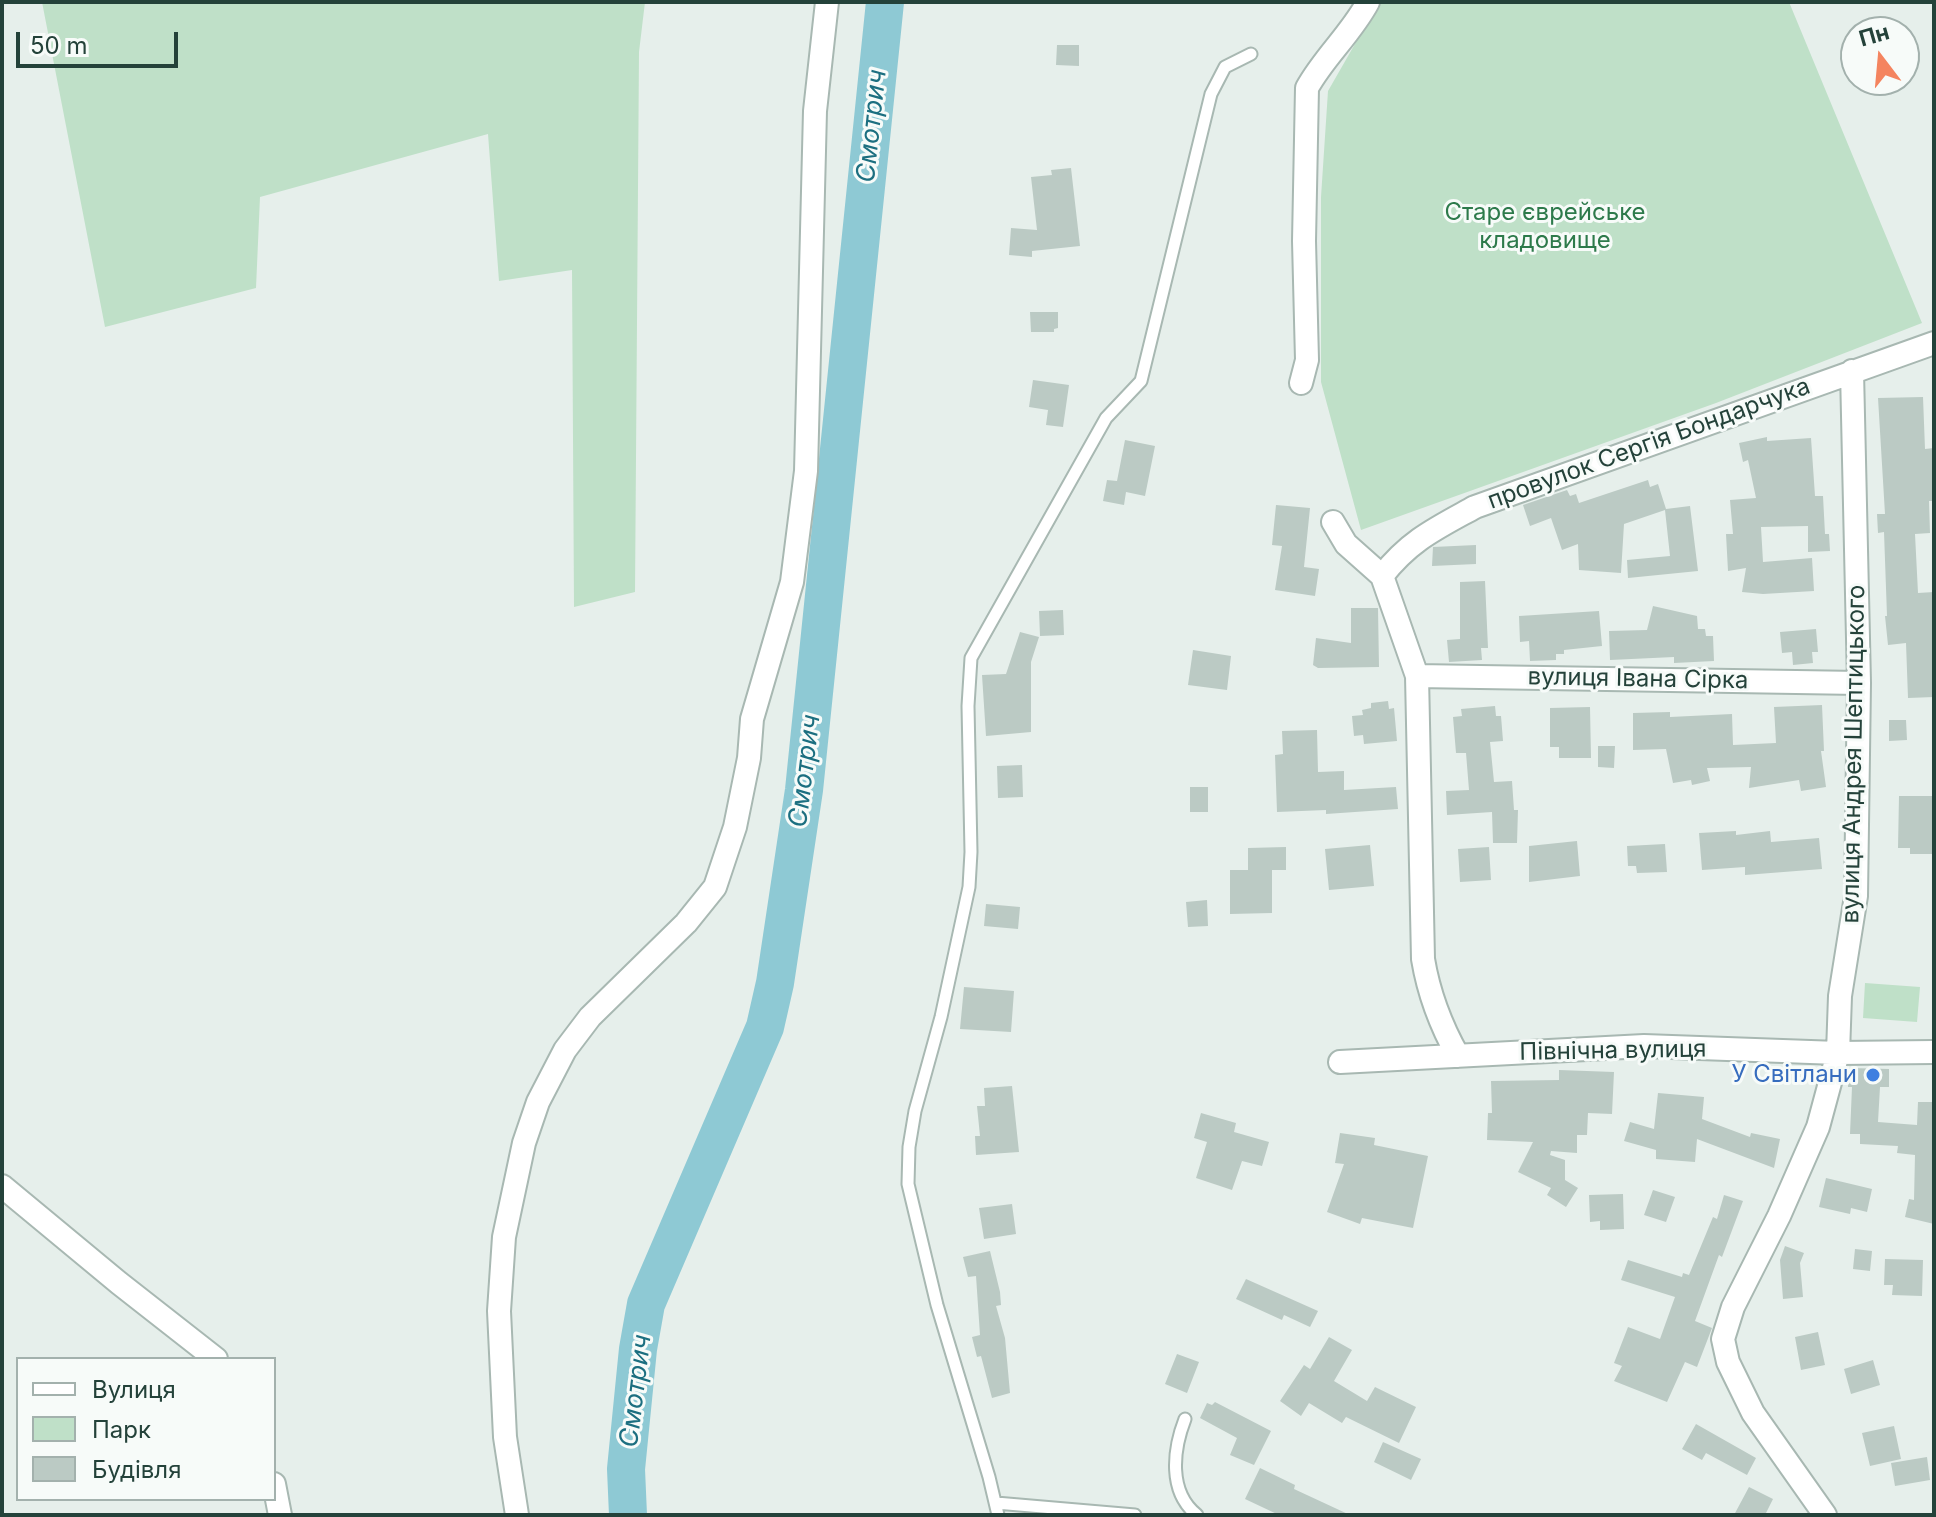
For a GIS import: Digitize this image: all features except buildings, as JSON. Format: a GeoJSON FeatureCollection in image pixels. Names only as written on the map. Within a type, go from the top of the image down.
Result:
{"type":"FeatureCollection","features":[{"type":"Feature","properties":{"kind":"street"},"geometry":{"type":"LineString","coordinates":[[517,1515],[505,1437],[499,1311],[504,1237],[524,1143],[538,1102],[573,1039],[590,1017],[686,923],[715,887],[735,827],[749,758],[752,719],[792,582],[806,471],[815,111],[827,2]]}},
{"type":"Feature","properties":{"kind":"street"},"geometry":{"type":"LineString","coordinates":[[1301,383],[1307,360],[1304,241],[1307,88],[1368,2]]}},
{"type":"Feature","properties":{"kind":"street","name":"провулок Сергія Бондарчука"},"geometry":{"type":"LineString","coordinates":[[1382,576],[1400,553],[1422,536],[1475,507],[1934,343]]}},
{"type":"Feature","properties":{"kind":"street","name":"вулиця Андрея Шептицького"},"geometry":{"type":"LineString","coordinates":[[1825,1515],[1741,1392],[1728,1362],[1723,1339],[1733,1307],[1779,1216],[1818,1127],[1838,1053],[1840,996],[1856,896],[1859,683],[1852,371]]}},
{"type":"Feature","properties":{"kind":"street"},"geometry":{"type":"LineString","coordinates":[[1333,522],[1346,544],[1382,576],[1417,676],[1423,959],[1433,1004],[1458,1056]]}},
{"type":"Feature","properties":{"kind":"street","name":"вулиця Івана Сірка"},"geometry":{"type":"LineString","coordinates":[[1417,676],[1859,683]]}},
{"type":"Feature","properties":{"kind":"street","name":"Північна вулиця"},"geometry":{"type":"LineString","coordinates":[[1340,1062],[1644,1046],[1838,1053],[1934,1052]]}},
{"type":"Feature","properties":{"kind":"street"},"geometry":{"type":"LineString","coordinates":[[2,1186],[213,1357]]}},
{"type":"Feature","properties":{"kind":"street"},"geometry":{"type":"LineString","coordinates":[[276,1494],[280,1515]]}},
{"type":"Feature","properties":{"kind":"lane"},"geometry":{"type":"LineString","coordinates":[[1135,1515],[997,1509],[937,1305],[908,1184],[909,1147],[970,879],[968,706],[971,658],[1106,418],[1141,381],[1211,94],[1225,67],[1251,54]]}},
{"type":"Feature","properties":{"kind":"lane"},"geometry":{"type":"LineString","coordinates":[[1185,1419],[1177,1448],[1176,1475],[1184,1501],[1197,1515]]}},
{"type":"Feature","properties":{"kind":"green space"},"geometry":{"type":"Polygon","coordinates":[[[42,2],[645,2],[639,52],[635,592],[574,607],[572,270],[499,281],[488,134],[260,197],[256,288],[105,327],[42,2]]]}},
{"type":"Feature","properties":{"kind":"green space","name":"Старе єврейське кладовище"},"geometry":{"type":"Polygon","coordinates":[[[1379,2],[1789,2],[1922,323],[1716,403],[1361,530],[1321,382],[1321,197],[1328,91],[1379,2]]]}},
{"type":"Feature","properties":{"kind":"green space"},"geometry":{"type":"Polygon","coordinates":[[[1865,983],[1920,987],[1917,1022],[1863,1018],[1865,983]]]}},
{"type":"Feature","properties":{"kind":"waterway","name":"Смотрич"},"geometry":{"type":"LineString","coordinates":[[628,1515],[626,1469],[638,1349],[646,1304],[765,1027],[775,983],[804,790],[885,2]]}},
{"type":"Feature","properties":{"kind":"place","name":"У Світлани"},"geometry":{"type":"Point","coordinates":[1873,1075]}}]}
